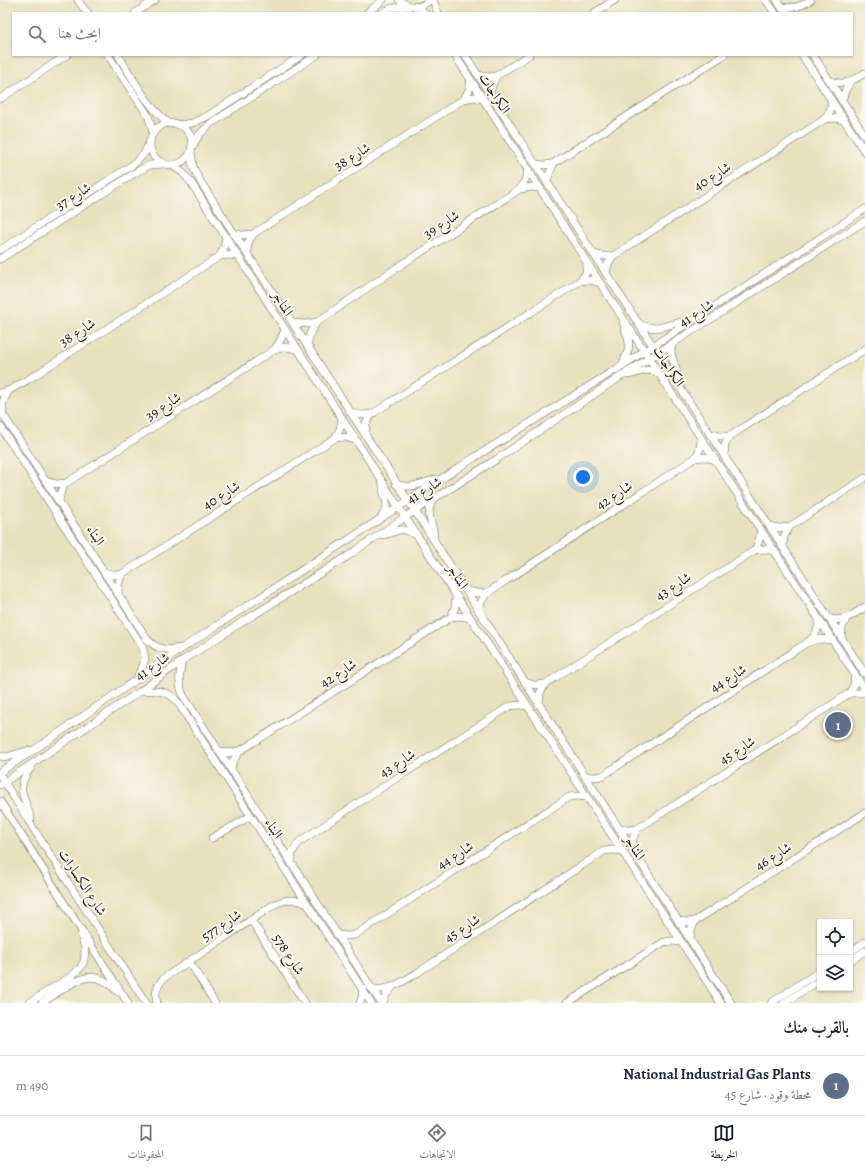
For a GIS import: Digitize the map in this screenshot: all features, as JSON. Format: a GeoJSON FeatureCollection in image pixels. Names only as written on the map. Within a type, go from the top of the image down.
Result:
{"type":"FeatureCollection","features":[{"type":"Feature","properties":{"kind":"street"},"geometry":{"type":"LineString","coordinates":[[78,0],[86,12]]}},
{"type":"Feature","properties":{"kind":"street"},"geometry":{"type":"LineString","coordinates":[[137,12],[155,0]]}},
{"type":"Feature","properties":{"kind":"street"},"geometry":{"type":"LineString","coordinates":[[368,12],[383,0]]}},
{"type":"Feature","properties":{"kind":"street"},"geometry":{"type":"LineString","coordinates":[[399,0],[404,4],[423,12]]}},
{"type":"Feature","properties":{"kind":"street"},"geometry":{"type":"LineString","coordinates":[[384,12],[392,8],[423,5],[430,0]]}},
{"type":"Feature","properties":{"kind":"street"},"geometry":{"type":"LineString","coordinates":[[433,0],[438,12]]}},
{"type":"Feature","properties":{"kind":"street"},"geometry":{"type":"LineString","coordinates":[[596,12],[615,0]]}},
{"type":"Feature","properties":{"kind":"street"},"geometry":{"type":"LineString","coordinates":[[766,0],[774,12]]}},
{"type":"Feature","properties":{"kind":"street"},"geometry":{"type":"LineString","coordinates":[[777,0],[784,10],[802,6]]}},
{"type":"Feature","properties":{"kind":"street"},"geometry":{"type":"LineString","coordinates":[[798,12],[802,6],[811,0]]}},
{"type":"Feature","properties":{"kind":"street"},"geometry":{"type":"LineString","coordinates":[[0,99],[65,56]]}},
{"type":"Feature","properties":{"kind":"street"},"geometry":{"type":"LineString","coordinates":[[109,56],[145,111],[149,118],[153,133]]}},
{"type":"Feature","properties":{"kind":"street"},"geometry":{"type":"LineString","coordinates":[[119,56],[152,107],[170,124]]}},
{"type":"Feature","properties":{"kind":"street"},"geometry":{"type":"LineString","coordinates":[[300,56],[206,117],[192,123],[162,126],[153,133],[150,141],[154,156],[164,164],[172,165],[180,163],[189,154],[199,134],[210,124],[315,56]]}},
{"type":"Feature","properties":{"kind":"street","name":"الكراجات"},"geometry":{"type":"LineString","coordinates":[[456,56],[644,352],[865,691]]}},
{"type":"Feature","properties":{"kind":"street","name":"الكراجات"},"geometry":{"type":"LineString","coordinates":[[466,56],[864,673]]}},
{"type":"Feature","properties":{"kind":"street"},"geometry":{"type":"LineString","coordinates":[[478,75],[487,77],[496,76],[527,56]]}},
{"type":"Feature","properties":{"kind":"street"},"geometry":{"type":"LineString","coordinates":[[536,164],[552,164],[722,56]]}},
{"type":"Feature","properties":{"kind":"street"},"geometry":{"type":"LineString","coordinates":[[803,56],[865,152]]}},
{"type":"Feature","properties":{"kind":"street"},"geometry":{"type":"LineString","coordinates":[[814,56],[865,136]]}},
{"type":"Feature","properties":{"kind":"street"},"geometry":{"type":"LineString","coordinates":[[830,81],[838,84],[850,82],[865,73]]}},
{"type":"Feature","properties":{"kind":"street"},"geometry":{"type":"LineString","coordinates":[[490,94],[496,76]]}},
{"type":"Feature","properties":{"kind":"street"},"geometry":{"type":"LineString","coordinates":[[464,99],[469,90],[471,80]]}},
{"type":"Feature","properties":{"kind":"street"},"geometry":{"type":"LineString","coordinates":[[842,101],[850,82]]}},
{"type":"Feature","properties":{"kind":"street"},"geometry":{"type":"LineString","coordinates":[[464,99],[483,99]]}},
{"type":"Feature","properties":{"kind":"street","name":"شارع 38"},"geometry":{"type":"LineString","coordinates":[[253,234],[464,99]]}},
{"type":"Feature","properties":{"kind":"street"},"geometry":{"type":"LineString","coordinates":[[825,119],[830,111],[832,101]]}},
{"type":"Feature","properties":{"kind":"street"},"geometry":{"type":"LineString","coordinates":[[825,119],[835,118],[845,121]]}},
{"type":"Feature","properties":{"kind":"street","name":"شارع 40"},"geometry":{"type":"LineString","coordinates":[[613,256],[825,119]]}},
{"type":"Feature","properties":{"kind":"street"},"geometry":{"type":"LineString","coordinates":[[178,125],[188,132],[191,139],[191,149]]}},
{"type":"Feature","properties":{"kind":"street","name":"شارع 37"},"geometry":{"type":"LineString","coordinates":[[0,250],[134,164],[144,154],[150,141]]}},
{"type":"Feature","properties":{"kind":"street","name":"المناجر"},"geometry":{"type":"LineString","coordinates":[[191,149],[193,167],[196,174],[396,484],[467,591],[731,1003]]}},
{"type":"Feature","properties":{"kind":"street","name":"شارع 37"},"geometry":{"type":"LineString","coordinates":[[0,259],[138,171],[150,165],[164,164]]}},
{"type":"Feature","properties":{"kind":"street"},"geometry":{"type":"LineString","coordinates":[[547,183],[553,166],[552,164]]}},
{"type":"Feature","properties":{"kind":"street","name":"المناجر"},"geometry":{"type":"LineString","coordinates":[[172,165],[183,173],[192,184],[456,597],[721,1003]]}},
{"type":"Feature","properties":{"kind":"street"},"geometry":{"type":"LineString","coordinates":[[520,189],[526,178],[528,169]]}},
{"type":"Feature","properties":{"kind":"street","name":"شارع 39"},"geometry":{"type":"LineString","coordinates":[[293,324],[317,322],[398,267],[520,189],[532,187],[540,188]]}},
{"type":"Feature","properties":{"kind":"street","name":"شارع 41"},"geometry":{"type":"LineString","coordinates":[[0,773],[184,647],[378,520],[691,322],[865,209]]}},
{"type":"Feature","properties":{"kind":"street","name":"شارع 41"},"geometry":{"type":"LineString","coordinates":[[2,784],[139,692],[182,661],[348,556],[649,358],[865,221]]}},
{"type":"Feature","properties":{"kind":"street"},"geometry":{"type":"LineString","coordinates":[[234,234],[253,234]]}},
{"type":"Feature","properties":{"kind":"street"},"geometry":{"type":"LineString","coordinates":[[247,253],[248,243],[253,234]]}},
{"type":"Feature","properties":{"kind":"street"},"geometry":{"type":"LineString","coordinates":[[220,256],[226,237]]}},
{"type":"Feature","properties":{"kind":"street"},"geometry":{"type":"LineString","coordinates":[[220,256],[229,254],[238,256]]}},
{"type":"Feature","properties":{"kind":"street"},"geometry":{"type":"LineString","coordinates":[[593,254],[613,256]]}},
{"type":"Feature","properties":{"kind":"street","name":"شارع 38"},"geometry":{"type":"LineString","coordinates":[[0,393],[8,391],[29,379],[220,256]]}},
{"type":"Feature","properties":{"kind":"street"},"geometry":{"type":"LineString","coordinates":[[606,273],[608,264],[613,256]]}},
{"type":"Feature","properties":{"kind":"street"},"geometry":{"type":"LineString","coordinates":[[365,434],[366,423],[372,414],[580,281],[586,273],[587,263]]}},
{"type":"Feature","properties":{"kind":"street"},"geometry":{"type":"LineString","coordinates":[[580,281],[590,280],[600,283]]}},
{"type":"Feature","properties":{"kind":"street"},"geometry":{"type":"LineString","coordinates":[[620,367],[628,353],[629,345],[623,317]]}},
{"type":"Feature","properties":{"kind":"street"},"geometry":{"type":"LineString","coordinates":[[307,346],[311,331],[317,322]]}},
{"type":"Feature","properties":{"kind":"street"},"geometry":{"type":"LineString","coordinates":[[639,324],[646,327],[657,328],[680,322],[691,322]]}},
{"type":"Feature","properties":{"kind":"street","name":"شارع 39"},"geometry":{"type":"LineString","coordinates":[[274,350],[282,338],[285,330]]}},
{"type":"Feature","properties":{"kind":"street"},"geometry":{"type":"LineString","coordinates":[[673,343],[671,353],[677,370],[676,381]]}},
{"type":"Feature","properties":{"kind":"street","name":"شارع 39"},"geometry":{"type":"LineString","coordinates":[[66,483],[274,350],[286,347],[297,349]]}},
{"type":"Feature","properties":{"kind":"street"},"geometry":{"type":"LineString","coordinates":[[724,455],[725,445],[730,436],[865,349]]}},
{"type":"Feature","properties":{"kind":"street"},"geometry":{"type":"LineString","coordinates":[[623,375],[634,374],[648,369],[660,375]]}},
{"type":"Feature","properties":{"kind":"street"},"geometry":{"type":"LineString","coordinates":[[1,412],[3,402],[8,391]]}},
{"type":"Feature","properties":{"kind":"street","name":"البناء"},"geometry":{"type":"LineString","coordinates":[[1,412],[147,639],[153,645],[168,650],[184,647]]}},
{"type":"Feature","properties":{"kind":"street"},"geometry":{"type":"LineString","coordinates":[[350,412],[361,415],[372,414]]}},
{"type":"Feature","properties":{"kind":"street"},"geometry":{"type":"LineString","coordinates":[[335,438],[340,429],[342,418]]}},
{"type":"Feature","properties":{"kind":"street","name":"البناء"},"geometry":{"type":"LineString","coordinates":[[0,426],[142,646],[146,657],[143,669],[134,681]]}},
{"type":"Feature","properties":{"kind":"street"},"geometry":{"type":"LineString","coordinates":[[710,434],[730,436]]}},
{"type":"Feature","properties":{"kind":"street"},"geometry":{"type":"LineString","coordinates":[[335,438],[346,437],[357,441]]}},
{"type":"Feature","properties":{"kind":"street","name":"شارع 40"},"geometry":{"type":"LineString","coordinates":[[122,574],[335,438]]}},
{"type":"Feature","properties":{"kind":"street"},"geometry":{"type":"LineString","coordinates":[[695,458],[700,449],[701,438]]}},
{"type":"Feature","properties":{"kind":"street"},"geometry":{"type":"LineString","coordinates":[[695,458],[705,457],[715,460]]}},
{"type":"Feature","properties":{"kind":"street","name":"شارع 42"},"geometry":{"type":"LineString","coordinates":[[487,594],[695,458]]}},
{"type":"Feature","properties":{"kind":"street"},"geometry":{"type":"LineString","coordinates":[[783,547],[784,537],[789,528],[865,478]]}},
{"type":"Feature","properties":{"kind":"street"},"geometry":{"type":"LineString","coordinates":[[396,484],[413,486],[442,479]]}},
{"type":"Feature","properties":{"kind":"street"},"geometry":{"type":"LineString","coordinates":[[46,481],[56,484],[66,483]]}},
{"type":"Feature","properties":{"kind":"street"},"geometry":{"type":"LineString","coordinates":[[59,501],[61,491],[66,483]]}},
{"type":"Feature","properties":{"kind":"street"},"geometry":{"type":"LineString","coordinates":[[378,520],[386,510],[387,505],[383,490],[383,483]]}},
{"type":"Feature","properties":{"kind":"street","name":"المناجر"},"geometry":{"type":"LineString","coordinates":[[433,499],[429,514],[434,534],[434,541]]}},
{"type":"Feature","properties":{"kind":"street"},"geometry":{"type":"LineString","coordinates":[[769,526],[789,528]]}},
{"type":"Feature","properties":{"kind":"street"},"geometry":{"type":"LineString","coordinates":[[379,535],[385,535],[402,529],[416,535]]}},
{"type":"Feature","properties":{"kind":"street"},"geometry":{"type":"LineString","coordinates":[[755,550],[760,540],[761,530]]}},
{"type":"Feature","properties":{"kind":"street"},"geometry":{"type":"LineString","coordinates":[[755,550],[765,549],[774,551]]}},
{"type":"Feature","properties":{"kind":"street","name":"شارع 43"},"geometry":{"type":"LineString","coordinates":[[545,684],[755,550]]}},
{"type":"Feature","properties":{"kind":"street"},"geometry":{"type":"LineString","coordinates":[[104,572],[111,575],[122,574],[119,582],[118,594]]}},
{"type":"Feature","properties":{"kind":"street"},"geometry":{"type":"LineString","coordinates":[[467,591],[487,594]]}},
{"type":"Feature","properties":{"kind":"street"},"geometry":{"type":"LineString","coordinates":[[479,611],[481,602],[487,594]]}},
{"type":"Feature","properties":{"kind":"street"},"geometry":{"type":"LineString","coordinates":[[456,597],[455,607],[451,617],[460,616],[470,618]]}},
{"type":"Feature","properties":{"kind":"street"},"geometry":{"type":"LineString","coordinates":[[829,619],[846,619],[865,607]]}},
{"type":"Feature","properties":{"kind":"street","name":"شارع 42"},"geometry":{"type":"LineString","coordinates":[[240,751],[451,617]]}},
{"type":"Feature","properties":{"kind":"street"},"geometry":{"type":"LineString","coordinates":[[841,637],[842,628],[846,619]]}},
{"type":"Feature","properties":{"kind":"street","name":"شارع 44"},"geometry":{"type":"LineString","coordinates":[[602,776],[808,642],[817,632],[819,620]]}},
{"type":"Feature","properties":{"kind":"street","name":"شارع 44"},"geometry":{"type":"LineString","coordinates":[[808,642],[820,639],[833,640]]}},
{"type":"Feature","properties":{"kind":"street","name":"البناء"},"geometry":{"type":"LineString","coordinates":[[182,661],[179,680],[182,693],[279,842],[348,953],[382,1003]]}},
{"type":"Feature","properties":{"kind":"street"},"geometry":{"type":"LineString","coordinates":[[850,693],[854,684],[855,675]]}},
{"type":"Feature","properties":{"kind":"street"},"geometry":{"type":"LineString","coordinates":[[525,682],[535,685],[545,684]]}},
{"type":"Feature","properties":{"kind":"street"},"geometry":{"type":"LineString","coordinates":[[539,704],[540,693],[545,684]]}},
{"type":"Feature","properties":{"kind":"street"},"geometry":{"type":"LineString","coordinates":[[510,706],[515,698],[516,688]]}},
{"type":"Feature","properties":{"kind":"street","name":"البناء"},"geometry":{"type":"LineString","coordinates":[[139,692],[154,690],[170,695],[177,701],[371,1003]]}},
{"type":"Feature","properties":{"kind":"street"},"geometry":{"type":"LineString","coordinates":[[850,693],[865,691]]}},
{"type":"Feature","properties":{"kind":"street","name":"شارع 45"},"geometry":{"type":"LineString","coordinates":[[637,830],[850,693]]}},
{"type":"Feature","properties":{"kind":"street"},"geometry":{"type":"LineString","coordinates":[[510,706],[528,706]]}},
{"type":"Feature","properties":{"kind":"street","name":"شارع 43"},"geometry":{"type":"LineString","coordinates":[[299,842],[510,706]]}},
{"type":"Feature","properties":{"kind":"street"},"geometry":{"type":"LineString","coordinates":[[0,756],[6,757],[34,750]]}},
{"type":"Feature","properties":{"kind":"street"},"geometry":{"type":"LineString","coordinates":[[219,751],[227,754],[240,751]]}},
{"type":"Feature","properties":{"kind":"street"},"geometry":{"type":"LineString","coordinates":[[231,770],[233,761],[240,751]]}},
{"type":"Feature","properties":{"kind":"street"},"geometry":{"type":"LineString","coordinates":[[33,828],[21,787],[24,777],[36,760]]}},
{"type":"Feature","properties":{"kind":"street","name":"شارع الكسارات"},"geometry":{"type":"LineString","coordinates":[[0,773],[2,784],[33,828],[146,1003]]}},
{"type":"Feature","properties":{"kind":"street"},"geometry":{"type":"LineString","coordinates":[[585,776],[602,776]]}},
{"type":"Feature","properties":{"kind":"street"},"geometry":{"type":"LineString","coordinates":[[597,794],[598,784],[602,776]]}},
{"type":"Feature","properties":{"kind":"street"},"geometry":{"type":"LineString","coordinates":[[569,797],[573,788],[574,778]]}},
{"type":"Feature","properties":{"kind":"street"},"geometry":{"type":"LineString","coordinates":[[569,797],[586,797]]}},
{"type":"Feature","properties":{"kind":"street","name":"شارع 44"},"geometry":{"type":"LineString","coordinates":[[355,935],[569,797]]}},
{"type":"Feature","properties":{"kind":"street","name":"شارع الكسارات"},"geometry":{"type":"LineString","coordinates":[[0,801],[128,1003]]}},
{"type":"Feature","properties":{"kind":"street"},"geometry":{"type":"LineString","coordinates":[[0,812],[13,822]]}},
{"type":"Feature","properties":{"kind":"street","name":"شارع 46"},"geometry":{"type":"LineString","coordinates":[[695,921],[865,813]]}},
{"type":"Feature","properties":{"kind":"street"},"geometry":{"type":"LineString","coordinates":[[212,838],[250,816]]}},
{"type":"Feature","properties":{"kind":"street"},"geometry":{"type":"LineString","coordinates":[[620,829],[637,830],[633,838],[632,848]]}},
{"type":"Feature","properties":{"kind":"street"},"geometry":{"type":"LineString","coordinates":[[604,851],[609,842],[610,833]]}},
{"type":"Feature","properties":{"kind":"street"},"geometry":{"type":"LineString","coordinates":[[279,842],[287,844],[299,842]]}},
{"type":"Feature","properties":{"kind":"street"},"geometry":{"type":"LineString","coordinates":[[291,862],[294,849],[299,842]]}},
{"type":"Feature","properties":{"kind":"street"},"geometry":{"type":"LineString","coordinates":[[604,851],[622,851]]}},
{"type":"Feature","properties":{"kind":"street","name":"شارع 45"},"geometry":{"type":"LineString","coordinates":[[371,988],[382,990],[393,986],[417,973],[604,851]]}},
{"type":"Feature","properties":{"kind":"street","name":"شارع 577"},"geometry":{"type":"LineString","coordinates":[[157,1003],[155,994],[160,983],[164,978],[189,961],[283,900],[299,900],[306,903]]}},
{"type":"Feature","properties":{"kind":"street","name":"شارع 578"},"geometry":{"type":"LineString","coordinates":[[251,920],[305,1003]]}},
{"type":"Feature","properties":{"kind":"street"},"geometry":{"type":"LineString","coordinates":[[678,921],[695,921]]}},
{"type":"Feature","properties":{"kind":"street"},"geometry":{"type":"LineString","coordinates":[[690,939],[691,930],[695,921]]}},
{"type":"Feature","properties":{"kind":"street"},"geometry":{"type":"LineString","coordinates":[[664,942],[668,933],[669,923]]}},
{"type":"Feature","properties":{"kind":"street"},"geometry":{"type":"LineString","coordinates":[[29,1003],[73,975],[81,967],[85,955],[85,949],[78,926]]}},
{"type":"Feature","properties":{"kind":"street"},"geometry":{"type":"LineString","coordinates":[[337,935],[355,935]]}},
{"type":"Feature","properties":{"kind":"street"},"geometry":{"type":"LineString","coordinates":[[348,953],[350,943],[355,935]]}},
{"type":"Feature","properties":{"kind":"street"},"geometry":{"type":"LineString","coordinates":[[568,1003],[664,942],[681,942]]}},
{"type":"Feature","properties":{"kind":"street"},"geometry":{"type":"LineString","coordinates":[[853,950],[865,942]]}},
{"type":"Feature","properties":{"kind":"street"},"geometry":{"type":"LineString","coordinates":[[853,958],[865,951]]}},
{"type":"Feature","properties":{"kind":"street"},"geometry":{"type":"LineString","coordinates":[[189,961],[215,1003]]}},
{"type":"Feature","properties":{"kind":"street"},"geometry":{"type":"LineString","coordinates":[[771,1003],[817,973]]}},
{"type":"Feature","properties":{"kind":"street"},"geometry":{"type":"LineString","coordinates":[[42,1003],[76,981],[86,977],[103,980],[123,995]]}},
{"type":"Feature","properties":{"kind":"street"},"geometry":{"type":"LineString","coordinates":[[784,1003],[817,982]]}},
{"type":"Feature","properties":{"kind":"street"},"geometry":{"type":"LineString","coordinates":[[382,1003],[393,986]]}},
{"type":"Feature","properties":{"kind":"street"},"geometry":{"type":"LineString","coordinates":[[360,1003],[363,989]]}},
{"type":"Feature","properties":{"kind":"place","name":"National Industrial Gas Plants"},"geometry":{"type":"Point","coordinates":[838,725]}}]}
